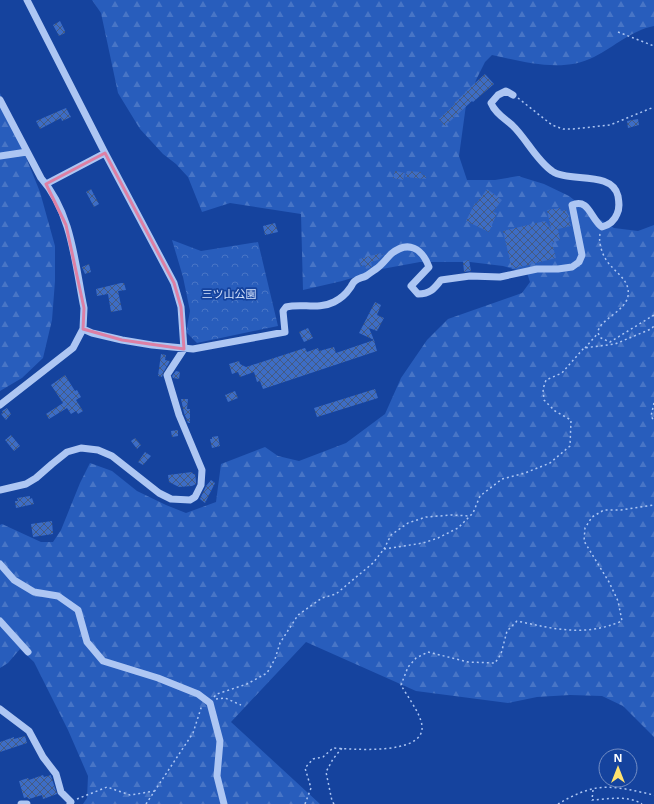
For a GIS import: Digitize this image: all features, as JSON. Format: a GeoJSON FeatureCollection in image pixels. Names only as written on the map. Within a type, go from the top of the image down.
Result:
{"type":"FeatureCollection","features":[{"type":"Feature","properties":{"kind":"street"},"geometry":{"type":"LineString","coordinates":[[0,490],[26,484],[36,478],[68,452],[81,448],[98,450],[112,456],[154,489],[171,499],[190,500],[195,497],[201,485],[202,470],[179,415],[167,375],[184,349],[181,307],[174,283],[163,260],[104,153],[27,0]]}},
{"type":"Feature","properties":{"kind":"street"},"geometry":{"type":"LineString","coordinates":[[83,329],[92,333],[122,340],[184,349],[202,348],[286,332],[283,311],[286,307],[296,305],[321,307],[334,302],[345,295],[352,287],[353,282],[357,279],[365,277],[384,263],[400,248],[413,248],[425,256],[429,267],[411,286],[418,294],[427,294],[441,280],[470,276],[500,277],[537,269],[572,267],[579,262],[582,255],[572,206],[577,203],[583,204],[587,207],[596,222],[602,227],[610,225],[614,221],[619,206],[617,193],[606,182],[553,172],[512,125],[493,108],[491,103],[498,96],[506,92],[513,95]]}},
{"type":"Feature","properties":{"kind":"street"},"geometry":{"type":"LineString","coordinates":[[0,100],[41,178],[62,211],[74,255],[84,308],[83,329],[73,348],[0,405]]}},
{"type":"Feature","properties":{"kind":"street"},"geometry":{"type":"LineString","coordinates":[[0,156],[27,152]]}},
{"type":"Feature","properties":{"kind":"street"},"geometry":{"type":"LineString","coordinates":[[46,184],[104,153]]}},
{"type":"Feature","properties":{"kind":"street"},"geometry":{"type":"LineString","coordinates":[[0,564],[14,580],[34,592],[58,596],[78,610],[87,642],[103,661],[158,678],[198,694],[210,703],[220,741],[217,776],[224,804]]}},
{"type":"Feature","properties":{"kind":"street"},"geometry":{"type":"LineString","coordinates":[[0,621],[28,652]]}},
{"type":"Feature","properties":{"kind":"street"},"geometry":{"type":"LineString","coordinates":[[0,709],[29,731],[43,757],[56,774],[61,792],[70,803]]}},
{"type":"Feature","properties":{"kind":"street"},"geometry":{"type":"LineString","coordinates":[[21,804],[27,804]]}},
{"type":"Feature","properties":{"kind":"path"},"geometry":{"type":"LineString","coordinates":[[618,32],[654,46]]}},
{"type":"Feature","properties":{"kind":"path"},"geometry":{"type":"LineString","coordinates":[[513,95],[552,125],[563,129],[610,125],[654,107]]}},
{"type":"Feature","properties":{"kind":"path"},"geometry":{"type":"LineString","coordinates":[[384,549],[423,543],[438,538],[458,528],[473,513],[480,496],[502,479],[525,473],[550,463],[570,446],[571,420],[555,411],[544,400],[543,389],[546,380],[562,373],[598,333],[600,326],[622,307],[628,296],[627,286],[622,277],[611,266],[603,253],[600,237],[602,227]]}},
{"type":"Feature","properties":{"kind":"path"},"geometry":{"type":"LineString","coordinates":[[598,333],[601,338],[610,342],[654,315]]}},
{"type":"Feature","properties":{"kind":"path"},"geometry":{"type":"LineString","coordinates":[[584,348],[615,344],[654,326]]}},
{"type":"Feature","properties":{"kind":"path"},"geometry":{"type":"LineString","coordinates":[[654,403],[651,416],[654,421]]}},
{"type":"Feature","properties":{"kind":"path"},"geometry":{"type":"LineString","coordinates":[[305,804],[311,788],[305,768],[312,759],[322,757],[333,748],[372,750],[394,748],[414,741],[421,734],[423,728],[421,720],[401,685],[408,667],[416,658],[428,652],[468,662],[495,663],[501,654],[507,631],[517,621],[546,628],[577,632],[612,626],[622,621],[618,601],[609,582],[584,541],[585,528],[592,517],[604,510],[621,510],[654,505]]}},
{"type":"Feature","properties":{"kind":"path"},"geometry":{"type":"LineString","coordinates":[[241,705],[225,698],[211,699],[217,694],[247,684],[267,673],[275,659],[280,643],[298,615],[322,598],[336,594],[373,562],[384,549],[391,535],[408,523],[452,514],[470,516]]}},
{"type":"Feature","properties":{"kind":"path"},"geometry":{"type":"LineString","coordinates":[[146,804],[193,733],[202,705]]}},
{"type":"Feature","properties":{"kind":"path"},"geometry":{"type":"LineString","coordinates":[[334,804],[332,801],[326,772],[333,759],[342,748]]}},
{"type":"Feature","properties":{"kind":"path"},"geometry":{"type":"LineString","coordinates":[[70,803],[107,787],[130,795],[155,791]]}},
{"type":"Feature","properties":{"kind":"path"},"geometry":{"type":"LineString","coordinates":[[558,804],[593,789],[612,788],[654,795]]}},
{"type":"Feature","properties":{"kind":"path"},"geometry":{"type":"LineString","coordinates":[[593,789],[592,800],[625,799],[642,804]]}},
{"type":"Feature","properties":{"kind":"highlighted area"},"geometry":{"type":"Polygon","coordinates":[[[105,153],[174,283],[181,307],[184,349],[122,340],[83,329],[84,308],[66,225],[46,184],[105,153]]]}},
{"type":"Feature","properties":{"kind":"green space"},"geometry":{"type":"Polygon","coordinates":[[[92,0],[654,0],[654,26],[638,31],[594,57],[582,62],[544,65],[492,55],[485,62],[466,105],[459,156],[467,180],[495,180],[518,176],[544,184],[569,196],[596,217],[614,228],[638,231],[654,225],[654,737],[623,706],[602,696],[570,695],[537,697],[508,703],[416,691],[306,642],[231,722],[320,804],[83,804],[87,798],[88,776],[68,730],[34,662],[20,649],[8,663],[0,668],[0,525],[2,524],[41,542],[53,542],[61,530],[80,483],[90,463],[112,471],[137,491],[186,513],[216,502],[221,464],[265,447],[278,456],[299,461],[346,443],[385,414],[401,378],[427,340],[448,319],[522,293],[530,282],[527,273],[503,266],[470,262],[420,262],[382,269],[342,281],[303,290],[301,214],[230,203],[202,212],[188,177],[176,164],[163,154],[140,129],[118,93],[101,13],[92,0]]]}},
{"type":"Feature","properties":{"kind":"green space"},"geometry":{"type":"Polygon","coordinates":[[[0,93],[40,192],[55,246],[55,281],[52,320],[43,358],[22,378],[0,391],[0,93]]]}},
{"type":"Feature","properties":{"kind":"green space","name":"三ツ山公園"},"geometry":{"type":"Polygon","coordinates":[[[172,240],[201,251],[258,242],[278,326],[197,343],[186,332],[190,311],[183,277],[172,240]]]}},
{"type":"Feature","properties":{"kind":"building"},"geometry":{"type":"Polygon","coordinates":[[[60,21],[65,33],[59,36],[53,25],[60,21]]]}},
{"type":"Feature","properties":{"kind":"building"},"geometry":{"type":"Polygon","coordinates":[[[485,74],[494,84],[473,102],[472,101],[445,126],[439,119],[485,74]]]}},
{"type":"Feature","properties":{"kind":"building"},"geometry":{"type":"Polygon","coordinates":[[[66,108],[71,117],[62,121],[61,118],[40,129],[36,121],[66,108]]]}},
{"type":"Feature","properties":{"kind":"building"},"geometry":{"type":"Polygon","coordinates":[[[638,119],[639,125],[628,128],[627,121],[638,119]]]}},
{"type":"Feature","properties":{"kind":"building"},"geometry":{"type":"Polygon","coordinates":[[[395,171],[405,173],[403,180],[393,178],[395,171]]]}},
{"type":"Feature","properties":{"kind":"building"},"geometry":{"type":"Polygon","coordinates":[[[407,171],[421,172],[421,174],[426,176],[426,179],[405,177],[407,171]]]}},
{"type":"Feature","properties":{"kind":"building"},"geometry":{"type":"Polygon","coordinates":[[[91,189],[99,204],[94,207],[86,192],[91,189]]]}},
{"type":"Feature","properties":{"kind":"building"},"geometry":{"type":"Polygon","coordinates":[[[487,189],[502,200],[493,212],[497,213],[489,232],[466,221],[475,203],[476,204],[487,189]]]}},
{"type":"Feature","properties":{"kind":"building"},"geometry":{"type":"Polygon","coordinates":[[[560,208],[561,211],[566,210],[571,226],[558,229],[560,240],[552,243],[556,258],[512,269],[503,231],[545,221],[551,229],[547,210],[560,208]]]}},
{"type":"Feature","properties":{"kind":"building"},"geometry":{"type":"Polygon","coordinates":[[[275,223],[278,232],[265,235],[263,226],[275,223]]]}},
{"type":"Feature","properties":{"kind":"building"},"geometry":{"type":"Polygon","coordinates":[[[381,253],[381,255],[384,254],[378,260],[371,262],[372,266],[369,268],[366,269],[365,265],[361,266],[359,259],[381,253]]]}},
{"type":"Feature","properties":{"kind":"building"},"geometry":{"type":"Polygon","coordinates":[[[469,260],[471,271],[464,272],[463,261],[469,260]]]}},
{"type":"Feature","properties":{"kind":"building"},"geometry":{"type":"Polygon","coordinates":[[[89,264],[91,272],[85,274],[82,267],[89,264]]]}},
{"type":"Feature","properties":{"kind":"building"},"geometry":{"type":"Polygon","coordinates":[[[124,283],[126,290],[118,291],[122,310],[111,312],[108,294],[97,296],[96,289],[124,283]]]}},
{"type":"Feature","properties":{"kind":"building"},"geometry":{"type":"Polygon","coordinates":[[[375,302],[381,305],[377,315],[384,318],[377,331],[369,328],[374,340],[359,333],[375,302]]]}},
{"type":"Feature","properties":{"kind":"building"},"geometry":{"type":"Polygon","coordinates":[[[308,328],[313,338],[304,342],[299,332],[308,328]]]}},
{"type":"Feature","properties":{"kind":"building"},"geometry":{"type":"Polygon","coordinates":[[[374,340],[377,351],[263,389],[260,381],[257,382],[254,372],[240,377],[238,372],[232,374],[229,364],[239,361],[240,364],[246,367],[305,348],[307,352],[318,348],[319,351],[334,347],[336,353],[374,340]]]}},
{"type":"Feature","properties":{"kind":"building"},"geometry":{"type":"Polygon","coordinates":[[[161,354],[166,355],[165,360],[170,361],[162,377],[158,376],[161,354]]]}},
{"type":"Feature","properties":{"kind":"building"},"geometry":{"type":"Polygon","coordinates":[[[176,371],[180,372],[179,379],[173,378],[172,376],[176,371]]]}},
{"type":"Feature","properties":{"kind":"building"},"geometry":{"type":"Polygon","coordinates":[[[65,375],[75,391],[77,390],[81,397],[76,400],[83,411],[78,414],[76,411],[71,414],[67,408],[49,419],[46,414],[63,403],[51,385],[65,375]]]}},
{"type":"Feature","properties":{"kind":"building"},"geometry":{"type":"Polygon","coordinates":[[[375,389],[378,398],[317,417],[314,408],[375,389]]]}},
{"type":"Feature","properties":{"kind":"building"},"geometry":{"type":"Polygon","coordinates":[[[235,391],[238,398],[228,402],[225,395],[235,391]]]}},
{"type":"Feature","properties":{"kind":"building"},"geometry":{"type":"Polygon","coordinates":[[[181,399],[188,399],[187,409],[190,409],[190,423],[188,423],[184,413],[181,399]]]}},
{"type":"Feature","properties":{"kind":"building"},"geometry":{"type":"Polygon","coordinates":[[[7,408],[11,414],[6,420],[1,414],[3,413],[2,411],[7,408]]]}},
{"type":"Feature","properties":{"kind":"building"},"geometry":{"type":"Polygon","coordinates":[[[178,430],[178,436],[172,437],[171,431],[178,430]]]}},
{"type":"Feature","properties":{"kind":"building"},"geometry":{"type":"Polygon","coordinates":[[[11,435],[20,446],[14,451],[5,440],[11,435]]]}},
{"type":"Feature","properties":{"kind":"building"},"geometry":{"type":"Polygon","coordinates":[[[218,436],[220,446],[212,448],[210,439],[218,436]]]}},
{"type":"Feature","properties":{"kind":"building"},"geometry":{"type":"Polygon","coordinates":[[[135,438],[141,445],[137,449],[131,441],[135,438]]]}},
{"type":"Feature","properties":{"kind":"building"},"geometry":{"type":"Polygon","coordinates":[[[145,452],[151,456],[143,465],[138,462],[145,452]]]}},
{"type":"Feature","properties":{"kind":"building"},"geometry":{"type":"Polygon","coordinates":[[[192,472],[195,474],[196,484],[192,486],[179,487],[169,482],[168,475],[192,472]]]}},
{"type":"Feature","properties":{"kind":"building"},"geometry":{"type":"Polygon","coordinates":[[[211,480],[215,483],[205,503],[200,499],[206,486],[211,480]]]}},
{"type":"Feature","properties":{"kind":"building"},"geometry":{"type":"Polygon","coordinates":[[[30,496],[30,499],[32,498],[34,504],[16,508],[15,501],[18,501],[17,498],[30,496]]]}},
{"type":"Feature","properties":{"kind":"building"},"geometry":{"type":"Polygon","coordinates":[[[52,521],[53,534],[33,537],[31,524],[52,521]]]}},
{"type":"Feature","properties":{"kind":"building"},"geometry":{"type":"Polygon","coordinates":[[[25,736],[27,743],[0,752],[0,742],[14,737],[14,739],[25,736]]]}},
{"type":"Feature","properties":{"kind":"building"},"geometry":{"type":"Polygon","coordinates":[[[43,775],[44,777],[51,775],[57,794],[43,799],[42,795],[29,799],[27,797],[24,798],[19,781],[28,778],[29,780],[43,775]]]}}]}
